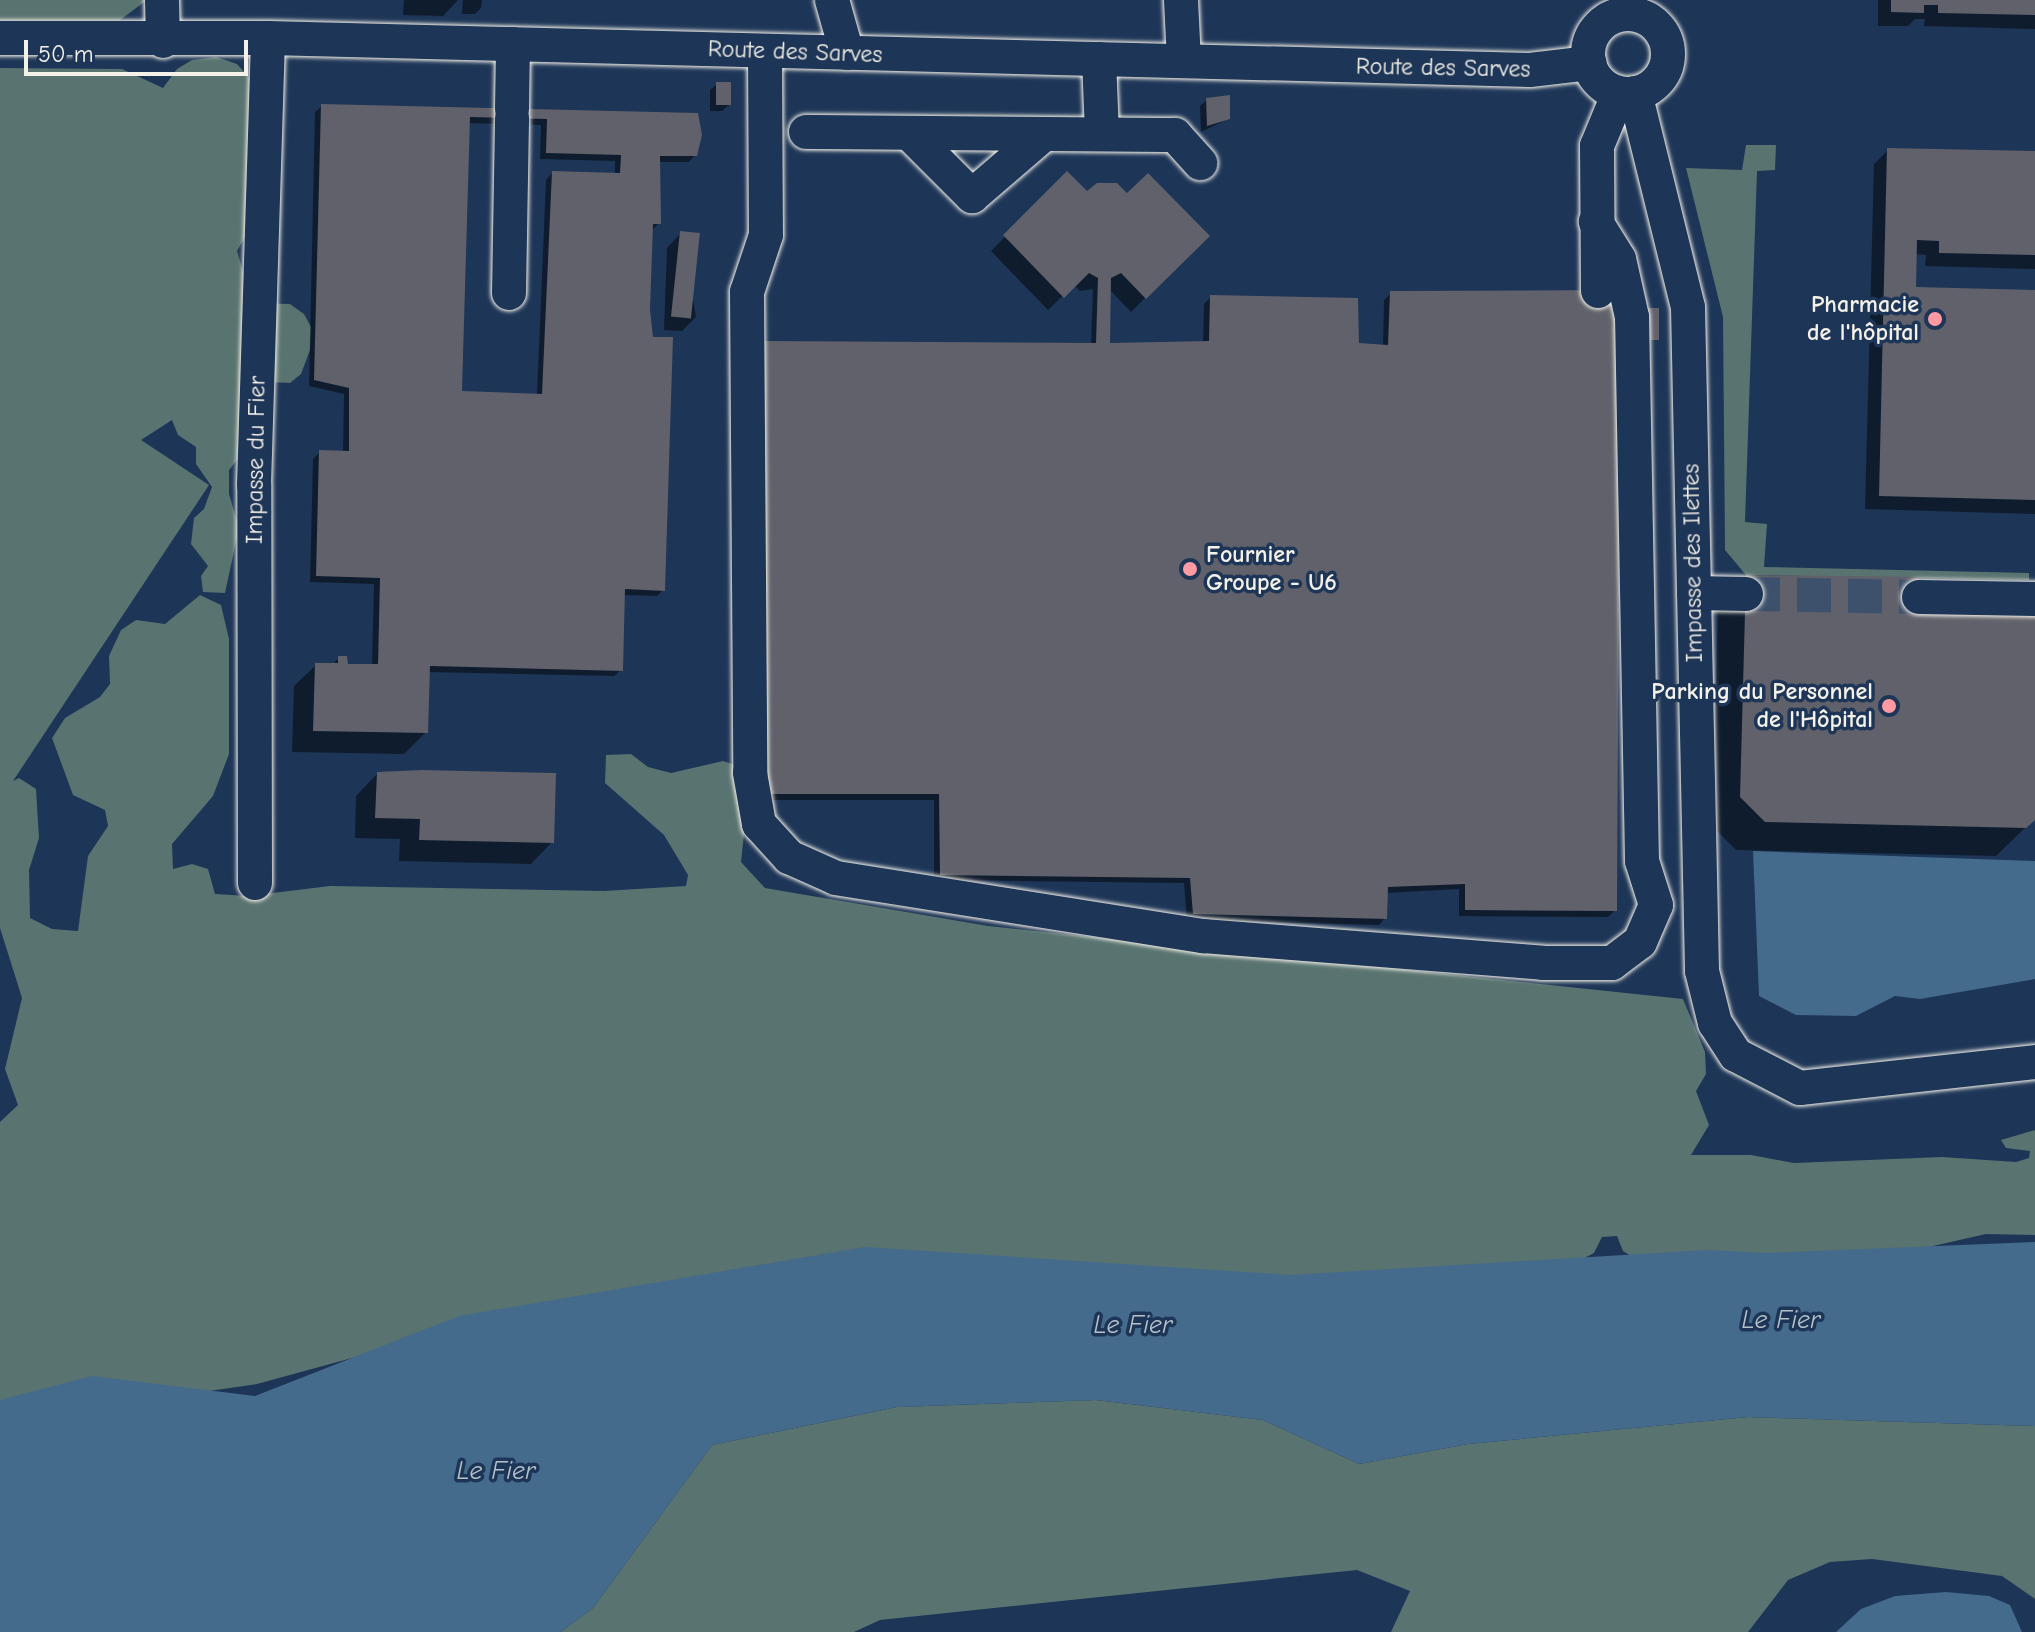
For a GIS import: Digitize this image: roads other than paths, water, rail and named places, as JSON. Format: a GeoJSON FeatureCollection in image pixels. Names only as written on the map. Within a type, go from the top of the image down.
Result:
{"type":"FeatureCollection","features":[{"type":"Feature","properties":{"kind":"street"},"geometry":{"type":"LineString","coordinates":[[162,0],[163,41]]}},
{"type":"Feature","properties":{"kind":"street"},"geometry":{"type":"LineString","coordinates":[[832,0],[847,53]]}},
{"type":"Feature","properties":{"kind":"street"},"geometry":{"type":"LineString","coordinates":[[1181,0],[1184,61]]}},
{"type":"Feature","properties":{"kind":"street"},"geometry":{"type":"LineString","coordinates":[[1598,291],[1597,146],[1627,93],[1659,79],[1668,54],[1659,29],[1630,7],[1597,29],[1590,63],[1604,85],[1627,93]]}},
{"type":"Feature","properties":{"kind":"street","name":"Route des Sarves"},"geometry":{"type":"LineString","coordinates":[[0,38],[163,41],[268,38],[1530,70],[1590,63]]}},
{"type":"Feature","properties":{"kind":"street","name":"Impasse du Fier"},"geometry":{"type":"LineString","coordinates":[[255,883],[254,485],[268,38]]}},
{"type":"Feature","properties":{"kind":"street"},"geometry":{"type":"LineString","coordinates":[[509,293],[513,44]]}},
{"type":"Feature","properties":{"kind":"street"},"geometry":{"type":"LineString","coordinates":[[765,51],[766,235],[747,292],[750,773],[759,824],[789,857],[836,878],[1203,936],[1528,962],[1612,963],[1640,942],[1656,905],[1642,861],[1632,317],[1619,259],[1596,222]]}},
{"type":"Feature","properties":{"kind":"street"},"geometry":{"type":"LineString","coordinates":[[1099,59],[1102,134]]}},
{"type":"Feature","properties":{"kind":"street","name":"Impasse des Ilettes"},"geometry":{"type":"LineString","coordinates":[[1627,93],[1688,307],[1705,998],[1736,1055],[1800,1088],[2035,1062]]}},
{"type":"Feature","properties":{"kind":"street"},"geometry":{"type":"LineString","coordinates":[[806,132],[1175,135],[1200,163]]}},
{"type":"Feature","properties":{"kind":"street"},"geometry":{"type":"LineString","coordinates":[[910,134],[972,196],[1044,134]]}},
{"type":"Feature","properties":{"kind":"street"},"geometry":{"type":"LineString","coordinates":[[1694,593],[1746,594]]}},
{"type":"Feature","properties":{"kind":"street"},"geometry":{"type":"LineString","coordinates":[[1919,597],[2035,599]]}},
{"type":"Feature","properties":{"kind":"water"},"geometry":{"type":"Polygon","coordinates":[[[1753,851],[2035,861],[2035,979],[1920,999],[1895,996],[1856,1016],[1796,1015],[1759,996],[1753,851]]]}},
{"type":"Feature","properties":{"kind":"water","name":"Le Fier"},"geometry":{"type":"Polygon","coordinates":[[[2035,1242],[2035,1426],[1748,1417],[1468,1444],[1359,1464],[1263,1420],[1096,1400],[897,1407],[712,1445],[593,1608],[560,1632],[0,1632],[0,1400],[92,1376],[255,1396],[459,1316],[864,1247],[1290,1275],[1707,1250],[1765,1253],[2035,1242]]]}},
{"type":"Feature","properties":{"kind":"water"},"geometry":{"type":"Polygon","coordinates":[[[1946,1592],[1989,1596],[2010,1605],[2022,1632],[1836,1632],[1861,1609],[1895,1596],[1946,1592]]]}},
{"type":"Feature","properties":{"kind":"tunnel"},"geometry":{"type":"LineString","coordinates":[[1746,594],[1919,597]]}},
{"type":"Feature","properties":{"kind":"place","name":"Pharmacie de l'hôpital"},"geometry":{"type":"Point","coordinates":[1935,319]}},
{"type":"Feature","properties":{"kind":"place","name":"Fournier Groupe - U6"},"geometry":{"type":"Point","coordinates":[1190,569]}},
{"type":"Feature","properties":{"kind":"place","name":"Parking du Personnel de l'Hôpital"},"geometry":{"type":"Point","coordinates":[1889,706]}}]}
